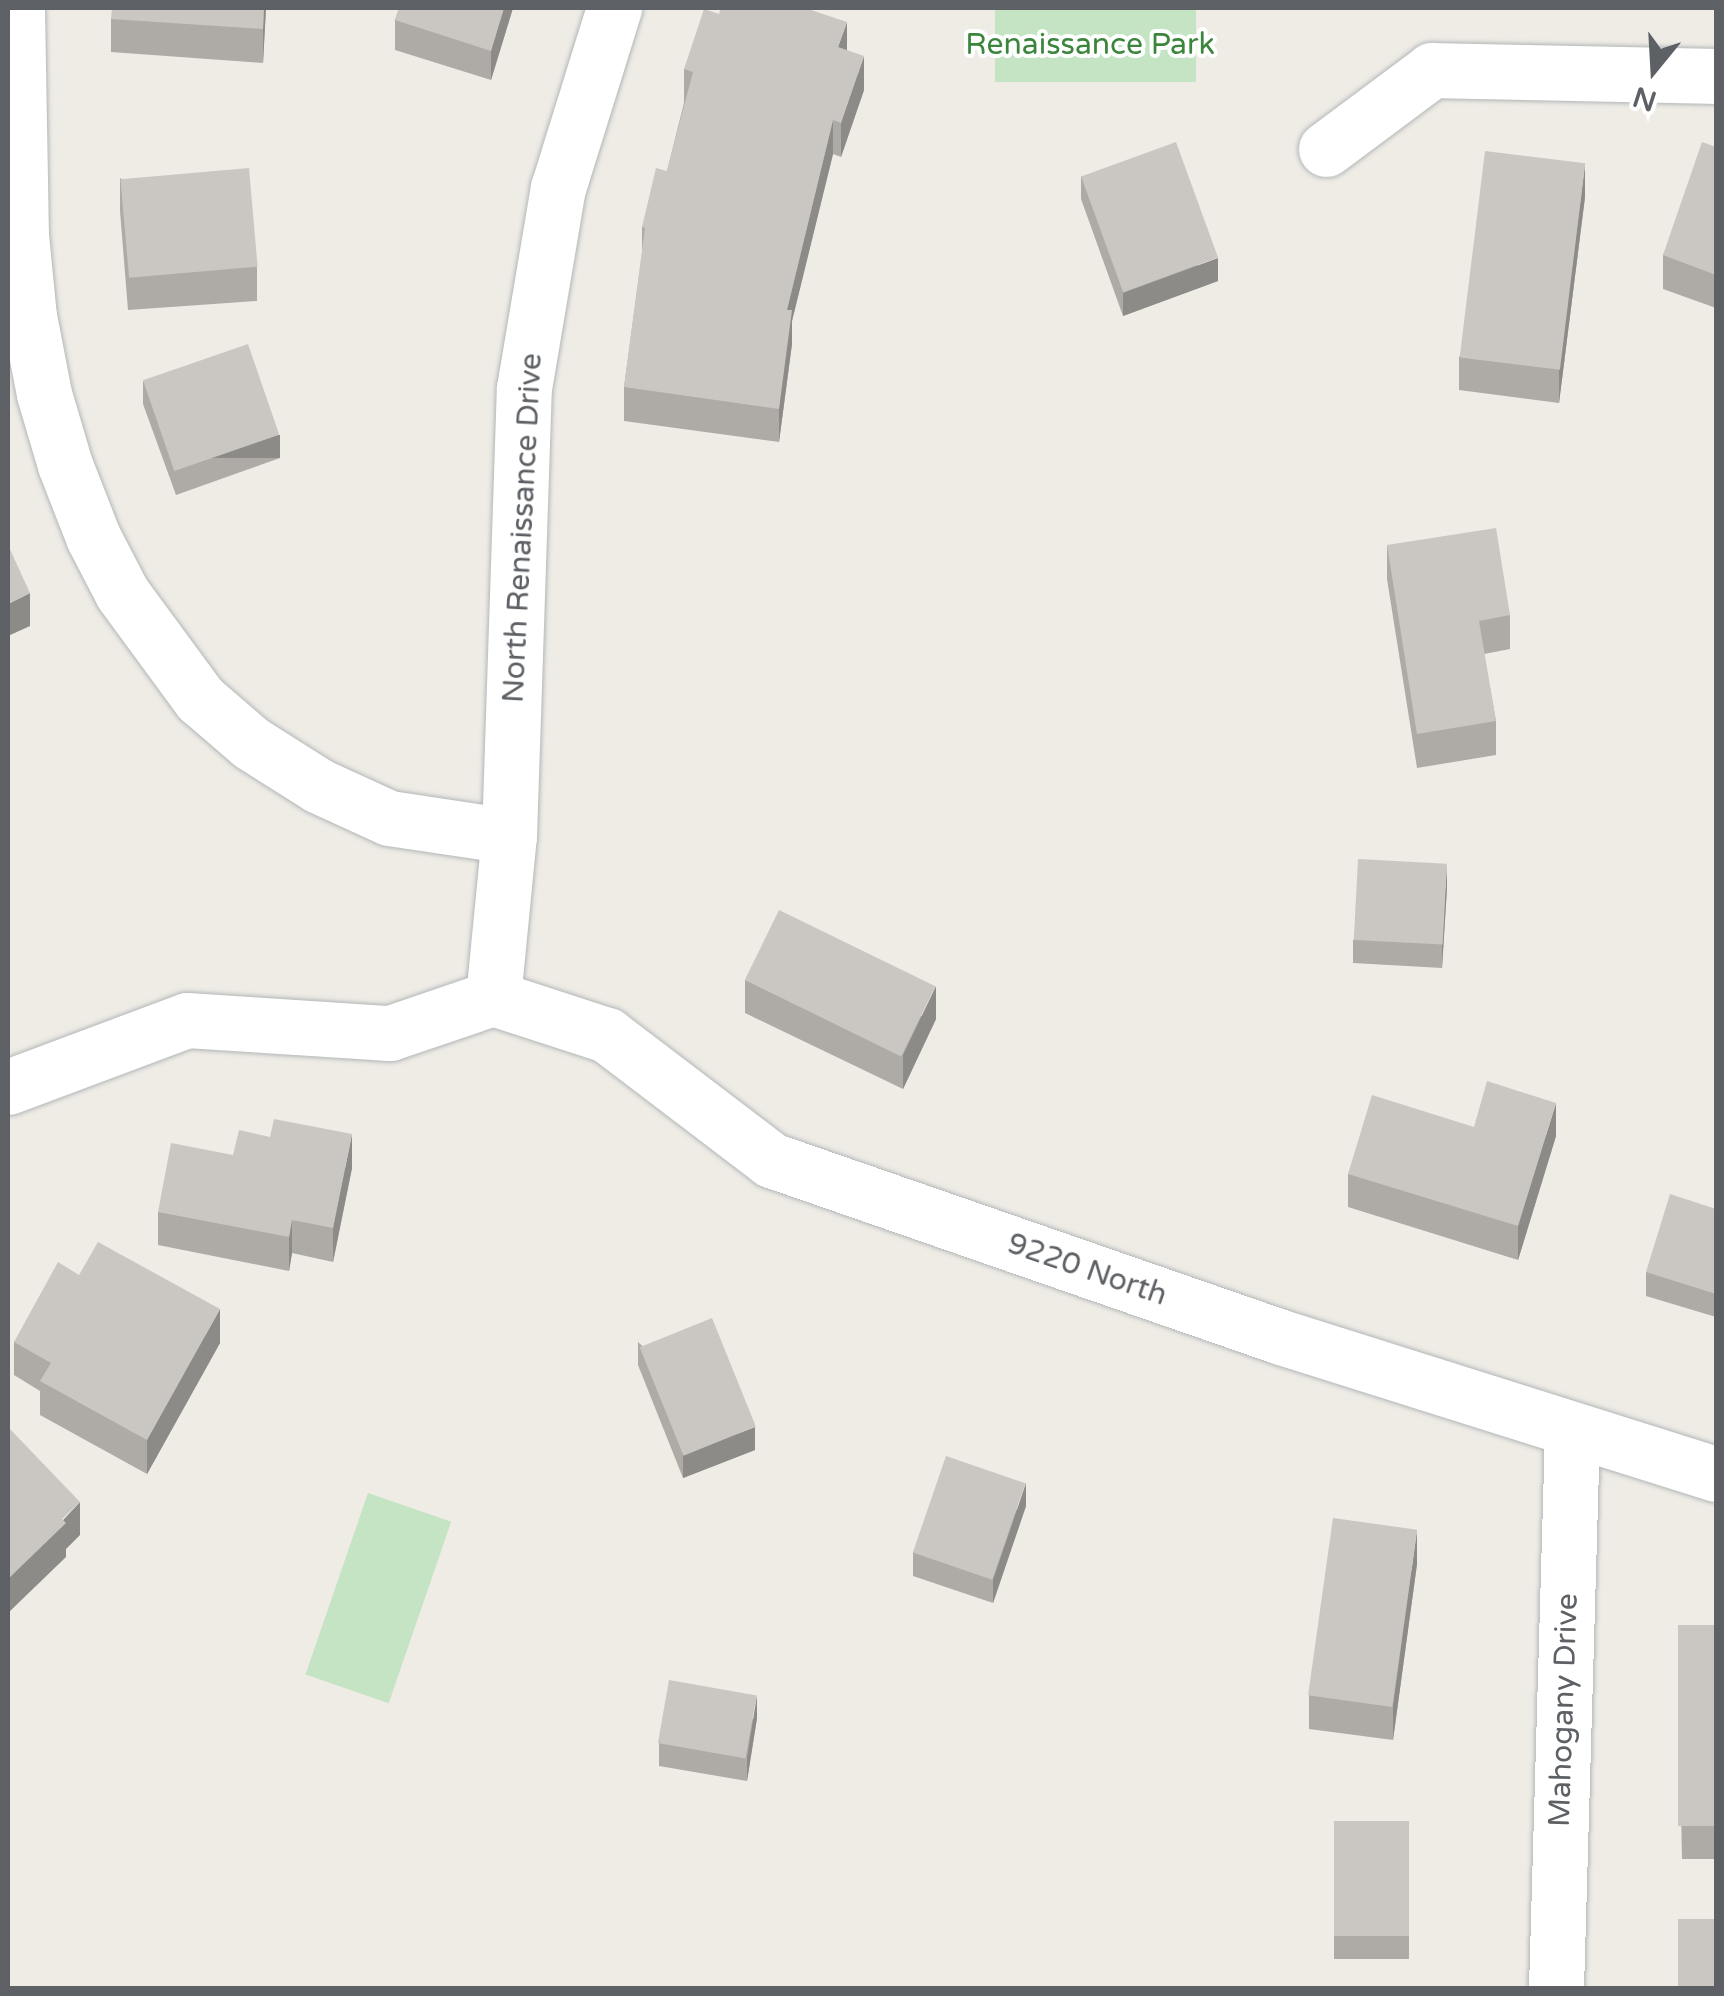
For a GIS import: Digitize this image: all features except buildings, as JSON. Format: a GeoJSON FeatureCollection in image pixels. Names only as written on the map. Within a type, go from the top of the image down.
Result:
{"type":"FeatureCollection","features":[{"type":"Feature","properties":{"kind":"street"},"geometry":{"type":"LineString","coordinates":[[17,8],[21,235],[29,316],[44,394],[65,465],[93,536],[122,593],[200,699],[252,744],[285,765],[389,818],[509,836]]}},
{"type":"Feature","properties":{"kind":"street","name":"North Renaissance Drive"},"geometry":{"type":"LineString","coordinates":[[493,998],[509,836],[524,388],[558,188],[614,8]]}},
{"type":"Feature","properties":{"kind":"street"},"geometry":{"type":"LineString","coordinates":[[1326,149],[1432,70],[1716,76]]}},
{"type":"Feature","properties":{"kind":"street"},"geometry":{"type":"LineString","coordinates":[[8,1087],[187,1020],[390,1032],[493,998]]}},
{"type":"Feature","properties":{"kind":"street","name":"9220 North"},"geometry":{"type":"LineString","coordinates":[[493,998],[607,1035],[770,1160],[1281,1337],[1572,1432],[1716,1474]]}},
{"type":"Feature","properties":{"kind":"street","name":"Mahogany Drive"},"geometry":{"type":"LineString","coordinates":[[1556,1988],[1572,1432]]}},
{"type":"Feature","properties":{"kind":"green space","name":"Renaissance Park"},"geometry":{"type":"Polygon","coordinates":[[[995,8],[1196,8],[1196,82],[995,82],[995,8]]]}},
{"type":"Feature","properties":{"kind":"green space"},"geometry":{"type":"Polygon","coordinates":[[[368,1493],[451,1522],[389,1703],[305,1675],[368,1493]]]}}]}
